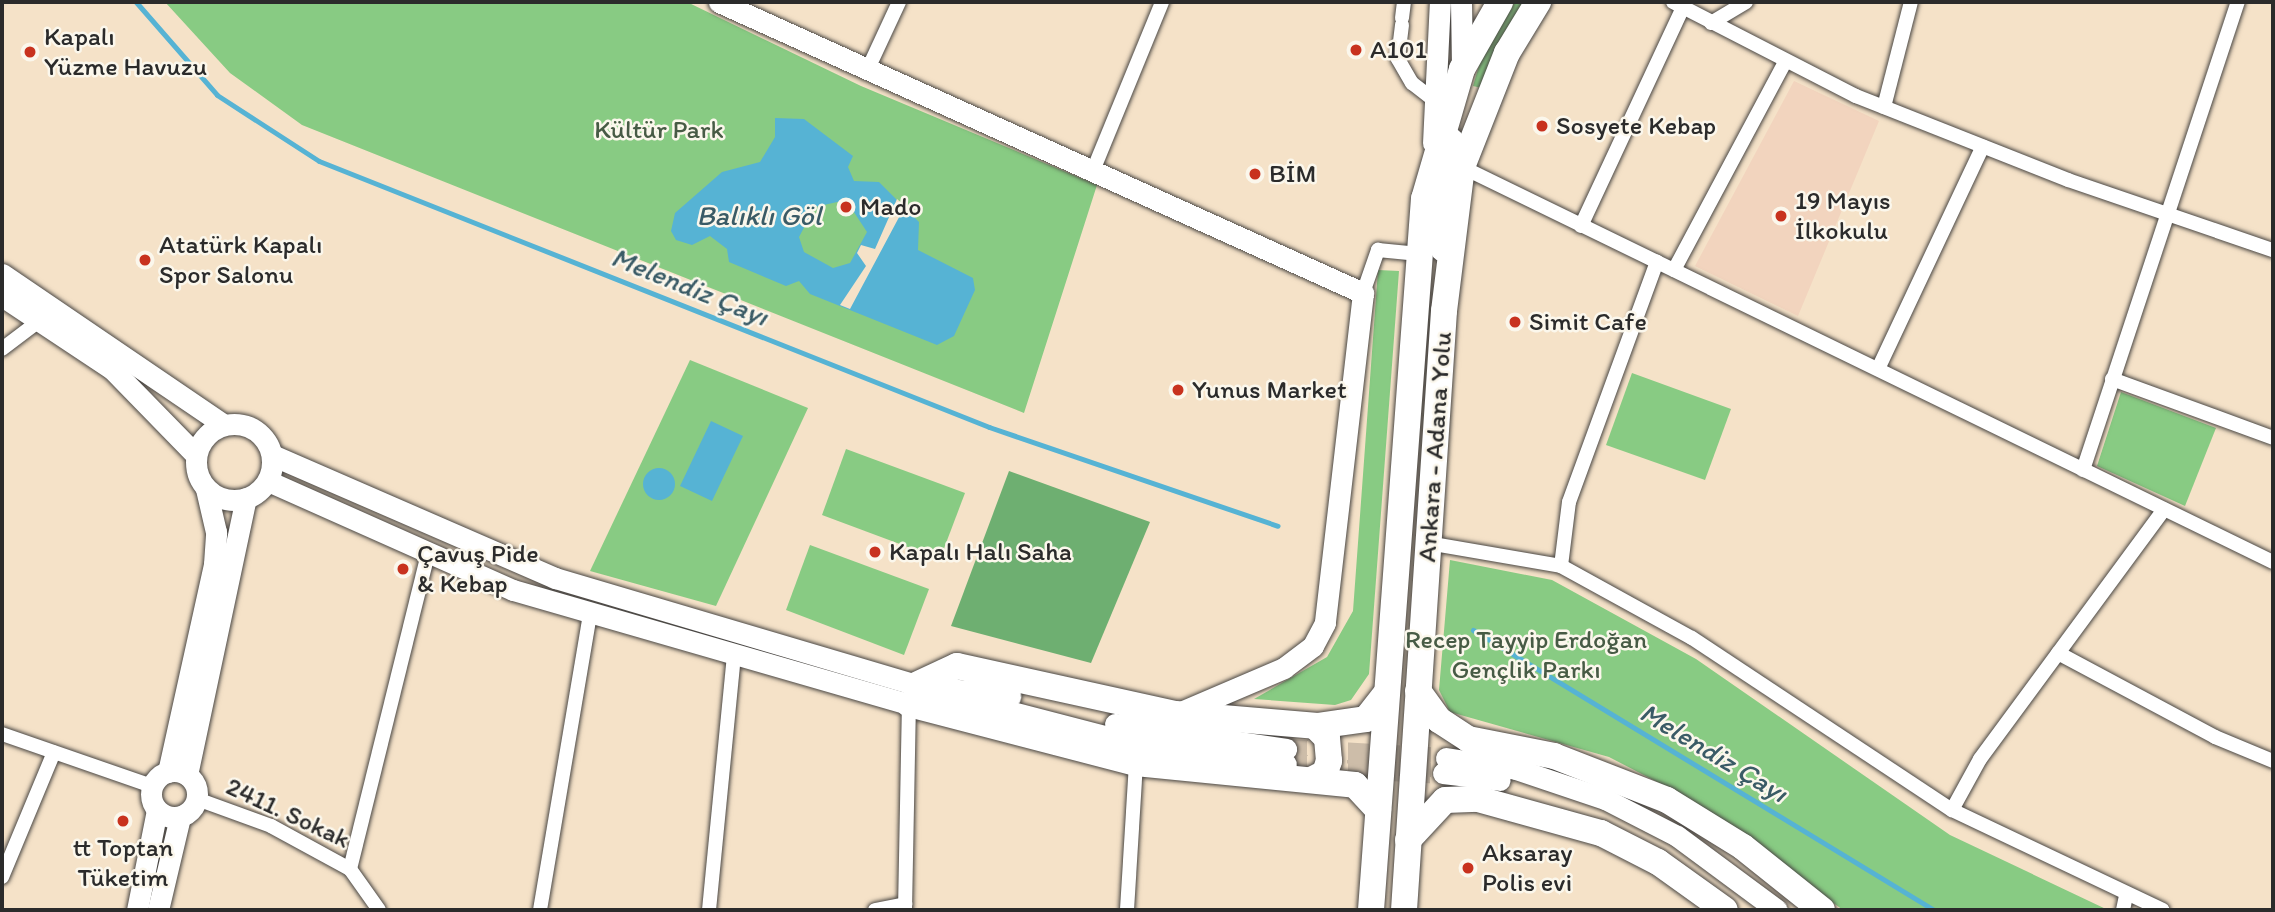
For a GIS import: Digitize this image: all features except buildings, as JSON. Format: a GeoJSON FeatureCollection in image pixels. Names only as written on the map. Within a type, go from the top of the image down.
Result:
{"type":"FeatureCollection","features":[{"type":"Feature","properties":{"kind":"highway","name":"Ankara - Adana Yolu"},"geometry":{"type":"LineString","coordinates":[[1371,910],[1419,254],[1433,155],[1462,69],[1500,2]]}},
{"type":"Feature","properties":{"kind":"highway","name":"Ankara - Adana Yolu"},"geometry":{"type":"LineString","coordinates":[[1404,910],[1444,311],[1462,167],[1502,64],[1538,2]]}},
{"type":"Feature","properties":{"kind":"highway"},"geometry":{"type":"LineString","coordinates":[[1378,810],[1355,785],[1136,763],[912,695],[937,670],[968,667],[1175,715],[1315,726],[1366,719],[1387,692]]}},
{"type":"Feature","properties":{"kind":"highway"},"geometry":{"type":"LineString","coordinates":[[1418,691],[1439,720],[1468,738],[1554,756],[1667,800],[1743,847],[1822,910]]}},
{"type":"Feature","properties":{"kind":"highway"},"geometry":{"type":"LineString","coordinates":[[1311,780],[1325,773],[1329,761],[1328,738],[1315,726]]}},
{"type":"Feature","properties":{"kind":"highway"},"geometry":{"type":"LineString","coordinates":[[1408,840],[1445,800],[1478,799],[1601,833],[1658,862],[1718,908]]}},
{"type":"Feature","properties":{"kind":"main road"},"geometry":{"type":"LineString","coordinates":[[719,2],[1092,173],[1363,293],[1325,623],[1313,646],[1284,668],[1175,715]]}},
{"type":"Feature","properties":{"kind":"main road"},"geometry":{"type":"LineString","coordinates":[[1433,155],[1440,2]]}},
{"type":"Feature","properties":{"kind":"main road"},"geometry":{"type":"LineString","coordinates":[[1444,311],[1443,195],[1462,69],[1461,2]]}},
{"type":"Feature","properties":{"kind":"main road"},"geometry":{"type":"LineString","coordinates":[[2,274],[224,425],[250,428],[272,455],[555,578],[912,695]]}},
{"type":"Feature","properties":{"kind":"main road"},"geometry":{"type":"LineString","coordinates":[[2,296],[112,369],[196,455],[216,532],[214,564],[169,778]]}},
{"type":"Feature","properties":{"kind":"main road"},"geometry":{"type":"LineString","coordinates":[[196,455],[207,435],[224,425]]}},
{"type":"Feature","properties":{"kind":"main road"},"geometry":{"type":"LineString","coordinates":[[206,489],[229,500],[246,498],[268,481],[272,455]]}},
{"type":"Feature","properties":{"kind":"main road"},"geometry":{"type":"LineString","coordinates":[[268,481],[428,553],[590,615],[734,655],[912,695],[979,688],[1138,730],[1286,756]]}},
{"type":"Feature","properties":{"kind":"main road"},"geometry":{"type":"LineString","coordinates":[[137,910],[157,810],[169,778],[246,498]]}},
{"type":"Feature","properties":{"kind":"main road"},"geometry":{"type":"LineString","coordinates":[[1754,910],[1668,847],[1608,814],[1546,790],[1445,765],[1551,778],[1614,803],[1676,836],[1777,910]]}},
{"type":"Feature","properties":{"kind":"main road"},"geometry":{"type":"LineString","coordinates":[[158,910],[180,817],[197,799],[169,778]]}},
{"type":"Feature","properties":{"kind":"main road"},"geometry":{"type":"LineString","coordinates":[[157,810],[180,817]]}},
{"type":"Feature","properties":{"kind":"street"},"geometry":{"type":"LineString","coordinates":[[867,71],[899,2]]}},
{"type":"Feature","properties":{"kind":"street"},"geometry":{"type":"LineString","coordinates":[[1092,173],[1161,2]]}},
{"type":"Feature","properties":{"kind":"street"},"geometry":{"type":"LineString","coordinates":[[1404,2],[1398,59],[1412,83],[1435,101]]}},
{"type":"Feature","properties":{"kind":"street"},"geometry":{"type":"LineString","coordinates":[[1711,23],[1746,2]]}},
{"type":"Feature","properties":{"kind":"street"},"geometry":{"type":"LineString","coordinates":[[1884,107],[1911,2]]}},
{"type":"Feature","properties":{"kind":"street"},"geometry":{"type":"LineString","coordinates":[[2083,470],[2165,213],[2238,2]]}},
{"type":"Feature","properties":{"kind":"street"},"geometry":{"type":"LineString","coordinates":[[1581,226],[1678,5],[1785,62],[1884,107],[2165,213],[2273,250]]}},
{"type":"Feature","properties":{"kind":"street"},"geometry":{"type":"LineString","coordinates":[[1674,270],[1785,62]]}},
{"type":"Feature","properties":{"kind":"street"},"geometry":{"type":"LineString","coordinates":[[1878,369],[1983,146]]}},
{"type":"Feature","properties":{"kind":"street"},"geometry":{"type":"LineString","coordinates":[[1462,167],[2273,562]]}},
{"type":"Feature","properties":{"kind":"street"},"geometry":{"type":"LineString","coordinates":[[1363,293],[1378,250],[1419,254]]}},
{"type":"Feature","properties":{"kind":"street"},"geometry":{"type":"LineString","coordinates":[[1561,566],[1569,502],[1657,262]]}},
{"type":"Feature","properties":{"kind":"street"},"geometry":{"type":"LineString","coordinates":[[2,349],[39,321]]}},
{"type":"Feature","properties":{"kind":"street"},"geometry":{"type":"LineString","coordinates":[[2112,379],[2273,438]]}},
{"type":"Feature","properties":{"kind":"street"},"geometry":{"type":"LineString","coordinates":[[1952,810],[1980,759],[2164,509]]}},
{"type":"Feature","properties":{"kind":"street"},"geometry":{"type":"LineString","coordinates":[[1428,543],[1561,566],[1692,638],[1952,810],[2124,903],[2163,910]]}},
{"type":"Feature","properties":{"kind":"street"},"geometry":{"type":"LineString","coordinates":[[350,869],[428,553]]}},
{"type":"Feature","properties":{"kind":"street"},"geometry":{"type":"LineString","coordinates":[[540,910],[590,615]]}},
{"type":"Feature","properties":{"kind":"street"},"geometry":{"type":"LineString","coordinates":[[2058,653],[2215,737],[2273,761]]}},
{"type":"Feature","properties":{"kind":"street"},"geometry":{"type":"LineString","coordinates":[[709,910],[734,655]]}},
{"type":"Feature","properties":{"kind":"street"},"geometry":{"type":"LineString","coordinates":[[875,910],[905,907],[912,695]]}},
{"type":"Feature","properties":{"kind":"street"},"geometry":{"type":"LineString","coordinates":[[2,734],[54,752],[169,778]]}},
{"type":"Feature","properties":{"kind":"street"},"geometry":{"type":"LineString","coordinates":[[2,877],[54,752]]}},
{"type":"Feature","properties":{"kind":"street"},"geometry":{"type":"LineString","coordinates":[[1128,910],[1136,763]]}},
{"type":"Feature","properties":{"kind":"street","name":"2411. Sokak"},"geometry":{"type":"LineString","coordinates":[[197,799],[271,827],[350,869],[379,910]]}},
{"type":"Feature","properties":{"kind":"shaded area","name":"19 Mayıs İlkokulu"},"geometry":{"type":"Polygon","coordinates":[[[1794,81],[1879,121],[1798,316],[1695,266],[1794,81]]]}},
{"type":"Feature","properties":{"kind":"green space","name":"Kültür Park"},"geometry":{"type":"Polygon","coordinates":[[[165,2],[687,2],[861,86],[1097,185],[1024,413],[302,125],[230,73],[165,2]]]}},
{"type":"Feature","properties":{"kind":"green space"},"geometry":{"type":"Polygon","coordinates":[[[1515,2],[1535,2],[1486,89],[1473,86],[1483,52],[1515,2]]]}},
{"type":"Feature","properties":{"kind":"green space"},"geometry":{"type":"Polygon","coordinates":[[[1378,270],[1399,271],[1369,674],[1351,700],[1335,705],[1254,699],[1327,657],[1353,611],[1378,270]]]}},
{"type":"Feature","properties":{"kind":"green space"},"geometry":{"type":"Polygon","coordinates":[[[690,360],[808,408],[716,606],[590,571],[690,360]]]}},
{"type":"Feature","properties":{"kind":"green space"},"geometry":{"type":"Polygon","coordinates":[[[1632,373],[1731,409],[1705,480],[1606,445],[1632,373]]]}},
{"type":"Feature","properties":{"kind":"green space"},"geometry":{"type":"Polygon","coordinates":[[[2121,392],[2216,428],[2185,506],[2097,466],[2121,392]]]}},
{"type":"Feature","properties":{"kind":"green space"},"geometry":{"type":"Polygon","coordinates":[[[846,449],[965,493],[940,559],[822,515],[846,449]]]}},
{"type":"Feature","properties":{"kind":"green space"},"geometry":{"type":"Polygon","coordinates":[[[1009,471],[1150,522],[1091,663],[951,626],[1009,471]]]}},
{"type":"Feature","properties":{"kind":"green space"},"geometry":{"type":"Polygon","coordinates":[[[810,545],[929,589],[904,655],[786,610],[810,545]]]}},
{"type":"Feature","properties":{"kind":"green space","name":"Recep Tayyip Erdoğan Gençlik Parkı"},"geometry":{"type":"Polygon","coordinates":[[[1450,560],[1552,580],[1696,659],[1950,835],[2108,910],[1843,910],[1692,800],[1609,757],[1450,712],[1439,690],[1450,560]]]}},
{"type":"Feature","properties":{"kind":"water","name":"Balıklı Göl"},"geometry":{"type":"Polygon","coordinates":[[[775,118],[804,119],[853,156],[848,167],[854,181],[879,182],[919,222],[918,250],[973,278],[975,290],[954,336],[937,345],[810,294],[799,281],[786,286],[729,262],[727,249],[710,236],[692,245],[676,240],[671,231],[675,213],[722,172],[760,162],[775,137],[775,118]],[[846,200],[815,207],[799,237],[804,252],[833,268],[850,263],[867,232],[846,200]]]}},
{"type":"Feature","properties":{"kind":"water"},"geometry":{"type":"Polygon","coordinates":[[[711,421],[743,436],[712,501],[680,486],[711,421]]]}},
{"type":"Feature","properties":{"kind":"water"},"geometry":{"type":"Polygon","coordinates":[[[659,468],[670,473],[675,484],[670,495],[659,500],[648,495],[643,484],[648,473],[659,468]]]}},
{"type":"Feature","properties":{"kind":"pier"},"geometry":{"type":"Polygon","coordinates":[[[897,199],[905,206],[850,309],[840,305],[866,266],[857,253],[861,245],[875,249],[897,199]]]}},
{"type":"Feature","properties":{"kind":"waterway","name":"Melendiz Çayı"},"geometry":{"type":"LineString","coordinates":[[136,2],[217,95],[319,161],[989,427],[1278,526]]}},
{"type":"Feature","properties":{"kind":"waterway","name":"Melendiz Çayı"},"geometry":{"type":"LineString","coordinates":[[1473,630],[1934,910]]}},
{"type":"Feature","properties":{"kind":"tunnel"},"geometry":{"type":"LineString","coordinates":[[1286,749],[1446,758]]}},
{"type":"Feature","properties":{"kind":"tunnel"},"geometry":{"type":"LineString","coordinates":[[1286,764],[1443,773]]}},
{"type":"Feature","properties":{"kind":"place","name":"A101"},"geometry":{"type":"Point","coordinates":[1356,50]}},
{"type":"Feature","properties":{"kind":"place","name":"Kapalı Yüzme Havuzu"},"geometry":{"type":"Point","coordinates":[30,52]}},
{"type":"Feature","properties":{"kind":"place","name":"Sosyete Kebap"},"geometry":{"type":"Point","coordinates":[1542,126]}},
{"type":"Feature","properties":{"kind":"place","name":"BİM"},"geometry":{"type":"Point","coordinates":[1255,174]}},
{"type":"Feature","properties":{"kind":"place","name":"Mado"},"geometry":{"type":"Point","coordinates":[846,207]}},
{"type":"Feature","properties":{"kind":"place","name":"19 Mayıs İlkokulu"},"geometry":{"type":"Point","coordinates":[1781,216]}},
{"type":"Feature","properties":{"kind":"place","name":"Atatürk Kapalı Spor Salonu"},"geometry":{"type":"Point","coordinates":[145,260]}},
{"type":"Feature","properties":{"kind":"place","name":"Simit Cafe"},"geometry":{"type":"Point","coordinates":[1515,322]}},
{"type":"Feature","properties":{"kind":"place","name":"Yunus Market"},"geometry":{"type":"Point","coordinates":[1178,390]}},
{"type":"Feature","properties":{"kind":"place","name":"Kapalı Halı Saha"},"geometry":{"type":"Point","coordinates":[875,552]}},
{"type":"Feature","properties":{"kind":"place","name":"Çavuş Pide & Kebap"},"geometry":{"type":"Point","coordinates":[403,569]}},
{"type":"Feature","properties":{"kind":"place","name":"tt Toptan Tüketim"},"geometry":{"type":"Point","coordinates":[123,821]}},
{"type":"Feature","properties":{"kind":"place","name":"Aksaray Polis evi"},"geometry":{"type":"Point","coordinates":[1468,868]}}]}
